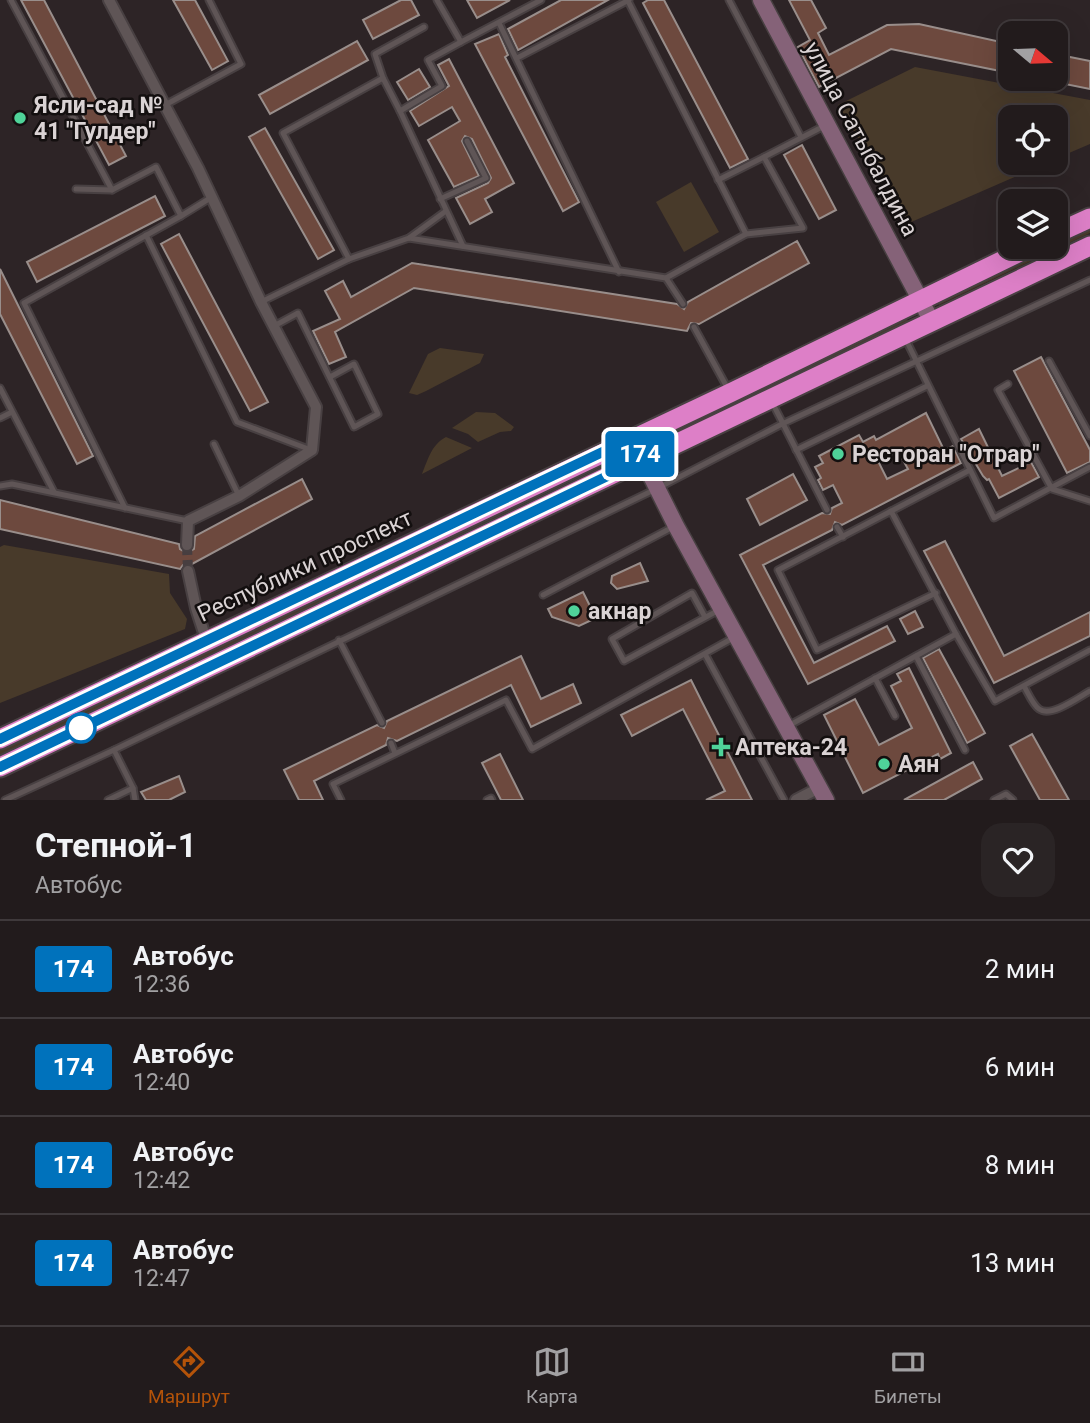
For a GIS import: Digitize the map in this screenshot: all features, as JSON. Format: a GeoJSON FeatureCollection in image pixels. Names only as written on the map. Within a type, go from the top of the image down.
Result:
{"type":"FeatureCollection","features":[{"type":"Feature","properties":{"kind":"highway"},"geometry":{"type":"LineString","coordinates":[[1068,228],[1090,218]]}},
{"type":"Feature","properties":{"kind":"highway","name":"Республики проспект"},"geometry":{"type":"LineString","coordinates":[[0,767],[1090,246]]}},
{"type":"Feature","properties":{"kind":"highway","name":"Республики проспект"},"geometry":{"type":"LineString","coordinates":[[0,739],[206,639],[730,393],[1005,259]]}},
{"type":"Feature","properties":{"kind":"street"},"geometry":{"type":"LineString","coordinates":[[109,0],[212,197],[261,302],[316,407],[312,450],[239,496],[188,521],[187,545]]}},
{"type":"Feature","properties":{"kind":"street","name":"улица Сатыбалдина"},"geometry":{"type":"LineString","coordinates":[[761,0],[921,299]]}},
{"type":"Feature","properties":{"kind":"street"},"geometry":{"type":"LineString","coordinates":[[921,299],[931,320]]}},
{"type":"Feature","properties":{"kind":"street"},"geometry":{"type":"LineString","coordinates":[[632,438],[676,526],[822,794],[796,800]]}},
{"type":"Feature","properties":{"kind":"street"},"geometry":{"type":"LineString","coordinates":[[188,571],[206,639]]}},
{"type":"Feature","properties":{"kind":"lane"},"geometry":{"type":"LineString","coordinates":[[11,0],[112,190]]}},
{"type":"Feature","properties":{"kind":"lane"},"geometry":{"type":"LineString","coordinates":[[164,105],[241,64],[209,0]]}},
{"type":"Feature","properties":{"kind":"lane"},"geometry":{"type":"LineString","coordinates":[[437,0],[461,42]]}},
{"type":"Feature","properties":{"kind":"lane"},"geometry":{"type":"LineString","coordinates":[[400,111],[442,86],[428,60],[541,0]]}},
{"type":"Feature","properties":{"kind":"lane"},"geometry":{"type":"LineString","coordinates":[[517,58],[628,0],[746,234]]}},
{"type":"Feature","properties":{"kind":"lane"},"geometry":{"type":"LineString","coordinates":[[729,0],[802,137]]}},
{"type":"Feature","properties":{"kind":"lane"},"geometry":{"type":"LineString","coordinates":[[499,23],[619,272]]}},
{"type":"Feature","properties":{"kind":"lane"},"geometry":{"type":"LineString","coordinates":[[424,27],[375,54],[383,78],[463,246]]}},
{"type":"Feature","properties":{"kind":"lane"},"geometry":{"type":"LineString","coordinates":[[349,259],[283,133],[383,78]]}},
{"type":"Feature","properties":{"kind":"lane"},"geometry":{"type":"LineString","coordinates":[[718,180],[826,125]]}},
{"type":"Feature","properties":{"kind":"lane"},"geometry":{"type":"LineString","coordinates":[[440,199],[486,178],[467,141]]}},
{"type":"Feature","properties":{"kind":"lane"},"geometry":{"type":"LineString","coordinates":[[409,238],[666,278],[746,234],[803,228],[764,157]]}},
{"type":"Feature","properties":{"kind":"lane"},"geometry":{"type":"LineString","coordinates":[[76,190],[112,190],[156,167],[181,216]]}},
{"type":"Feature","properties":{"kind":"lane"},"geometry":{"type":"LineString","coordinates":[[125,508],[24,303],[212,197]]}},
{"type":"Feature","properties":{"kind":"lane"},"geometry":{"type":"LineString","coordinates":[[261,302],[349,259],[409,238],[446,211]]}},
{"type":"Feature","properties":{"kind":"lane"},"geometry":{"type":"LineString","coordinates":[[146,235],[237,422],[312,450]]}},
{"type":"Feature","properties":{"kind":"lane"},"geometry":{"type":"LineString","coordinates":[[666,278],[684,304]]}},
{"type":"Feature","properties":{"kind":"lane"},"geometry":{"type":"LineString","coordinates":[[5,800],[658,488],[782,424],[1090,280]]}},
{"type":"Feature","properties":{"kind":"lane"},"geometry":{"type":"LineString","coordinates":[[274,326],[298,313],[354,427],[378,414],[354,363],[330,377]]}},
{"type":"Feature","properties":{"kind":"lane"},"geometry":{"type":"LineString","coordinates":[[694,327],[730,393]]}},
{"type":"Feature","properties":{"kind":"lane"},"geometry":{"type":"LineString","coordinates":[[903,334],[994,518],[1090,467]]}},
{"type":"Feature","properties":{"kind":"lane"},"geometry":{"type":"LineString","coordinates":[[1049,361],[1090,436]]}},
{"type":"Feature","properties":{"kind":"lane"},"geometry":{"type":"LineString","coordinates":[[761,377],[827,510]]}},
{"type":"Feature","properties":{"kind":"lane"},"geometry":{"type":"LineString","coordinates":[[1008,384],[998,390],[1052,489],[1090,501]]}},
{"type":"Feature","properties":{"kind":"lane"},"geometry":{"type":"LineString","coordinates":[[796,450],[927,386]]}},
{"type":"Feature","properties":{"kind":"lane"},"geometry":{"type":"LineString","coordinates":[[0,388],[54,492]]}},
{"type":"Feature","properties":{"kind":"lane"},"geometry":{"type":"LineString","coordinates":[[0,418],[12,412]]}},
{"type":"Feature","properties":{"kind":"lane"},"geometry":{"type":"LineString","coordinates":[[214,444],[239,496]]}},
{"type":"Feature","properties":{"kind":"lane"},"geometry":{"type":"LineString","coordinates":[[936,593],[817,650],[778,570],[970,470]]}},
{"type":"Feature","properties":{"kind":"lane"},"geometry":{"type":"LineString","coordinates":[[0,486],[12,484],[188,521]]}},
{"type":"Feature","properties":{"kind":"lane"},"geometry":{"type":"LineString","coordinates":[[891,511],[995,701],[1090,650]]}},
{"type":"Feature","properties":{"kind":"lane"},"geometry":{"type":"LineString","coordinates":[[543,595],[676,526]]}},
{"type":"Feature","properties":{"kind":"lane"},"geometry":{"type":"LineString","coordinates":[[837,527],[843,537]]}},
{"type":"Feature","properties":{"kind":"lane"},"geometry":{"type":"LineString","coordinates":[[705,617],[692,593],[612,639],[624,661],[705,617],[721,608]]}},
{"type":"Feature","properties":{"kind":"lane"},"geometry":{"type":"LineString","coordinates":[[785,728],[956,634]]}},
{"type":"Feature","properties":{"kind":"lane"},"geometry":{"type":"LineString","coordinates":[[341,800],[333,784],[506,700],[532,749],[736,636]]}},
{"type":"Feature","properties":{"kind":"lane"},"geometry":{"type":"LineString","coordinates":[[339,640],[382,723]]}},
{"type":"Feature","properties":{"kind":"lane"},"geometry":{"type":"LineString","coordinates":[[705,654],[784,800]]}},
{"type":"Feature","properties":{"kind":"lane"},"geometry":{"type":"LineString","coordinates":[[916,656],[964,750]]}},
{"type":"Feature","properties":{"kind":"lane"},"geometry":{"type":"LineString","coordinates":[[875,678],[895,716]]}},
{"type":"Feature","properties":{"kind":"lane"},"geometry":{"type":"LineString","coordinates":[[1024,686],[1042,712],[1051,711],[1090,691]]}},
{"type":"Feature","properties":{"kind":"lane"},"geometry":{"type":"LineString","coordinates":[[391,743],[395,753]]}},
{"type":"Feature","properties":{"kind":"lane"},"geometry":{"type":"LineString","coordinates":[[114,750],[133,788],[135,800]]}},
{"type":"Feature","properties":{"kind":"lane"},"geometry":{"type":"LineString","coordinates":[[108,800],[133,788]]}},
{"type":"Feature","properties":{"kind":"lane"},"geometry":{"type":"LineString","coordinates":[[994,800],[1006,793],[1013,800]]}},
{"type":"Feature","properties":{"kind":"lane"},"geometry":{"type":"LineString","coordinates":[[487,800],[492,800]]}},
{"type":"Feature","properties":{"kind":"shaded area"},"geometry":{"type":"Polygon","coordinates":[[[915,67],[998,83],[998,91],[1042,91],[1090,100],[1090,144],[1068,153],[1068,105],[998,105],[998,175],[1019,175],[909,223],[838,105],[915,67]]]}},
{"type":"Feature","properties":{"kind":"shaded area"},"geometry":{"type":"Polygon","coordinates":[[[691,182],[719,232],[684,252],[656,202],[691,182]]]}},
{"type":"Feature","properties":{"kind":"shaded area"},"geometry":{"type":"Polygon","coordinates":[[[1090,226],[1090,233],[1068,243],[1068,237],[1090,226]]]}},
{"type":"Feature","properties":{"kind":"shaded area"},"geometry":{"type":"Polygon","coordinates":[[[1022,259],[1035,259],[939,305],[937,300],[1022,259]]]}},
{"type":"Feature","properties":{"kind":"shaded area"},"geometry":{"type":"Polygon","coordinates":[[[905,316],[908,321],[651,444],[648,439],[905,316]]]}},
{"type":"Feature","properties":{"kind":"shaded area"},"geometry":{"type":"Polygon","coordinates":[[[440,348],[484,354],[480,363],[417,395],[409,393],[428,354],[440,348]]]}},
{"type":"Feature","properties":{"kind":"shaded area"},"geometry":{"type":"Polygon","coordinates":[[[476,412],[495,413],[514,427],[511,431],[500,432],[478,442],[468,434],[452,428],[476,412]]]}},
{"type":"Feature","properties":{"kind":"shaded area"},"geometry":{"type":"Polygon","coordinates":[[[446,437],[472,448],[422,474],[434,448],[446,437]]]}},
{"type":"Feature","properties":{"kind":"shaded area"},"geometry":{"type":"Polygon","coordinates":[[[622,452],[623,456],[0,756],[0,750],[622,452]]]}},
{"type":"Feature","properties":{"kind":"shaded area"},"geometry":{"type":"Polygon","coordinates":[[[4,545],[169,574],[170,593],[187,619],[185,629],[0,703],[0,547],[4,545]]]}},
{"type":"Feature","properties":{"kind":"building"},"geometry":{"type":"Polygon","coordinates":[[[21,0],[44,0],[126,156],[109,165],[21,0]]]}},
{"type":"Feature","properties":{"kind":"building"},"geometry":{"type":"Polygon","coordinates":[[[173,0],[195,0],[228,61],[212,70],[173,0]]]}},
{"type":"Feature","properties":{"kind":"building"},"geometry":{"type":"Polygon","coordinates":[[[401,0],[411,0],[419,15],[373,39],[363,20],[401,0]]]}},
{"type":"Feature","properties":{"kind":"building"},"geometry":{"type":"Polygon","coordinates":[[[467,0],[510,0],[477,18],[467,0]]]}},
{"type":"Feature","properties":{"kind":"building"},"geometry":{"type":"Polygon","coordinates":[[[561,0],[608,0],[518,50],[508,29],[561,0]]]}},
{"type":"Feature","properties":{"kind":"building"},"geometry":{"type":"Polygon","coordinates":[[[648,0],[664,0],[748,159],[730,168],[643,3],[648,0]]]}},
{"type":"Feature","properties":{"kind":"building"},"geometry":{"type":"Polygon","coordinates":[[[789,0],[811,0],[826,28],[818,33],[829,55],[887,25],[919,24],[998,41],[998,71],[891,49],[819,87],[798,47],[810,40],[789,0]]]}},
{"type":"Feature","properties":{"kind":"building"},"geometry":{"type":"Polygon","coordinates":[[[499,34],[508,55],[505,57],[579,202],[563,211],[475,44],[499,34]]]}},
{"type":"Feature","properties":{"kind":"building"},"geometry":{"type":"Polygon","coordinates":[[[357,41],[368,60],[270,114],[259,95],[357,41]]]}},
{"type":"Feature","properties":{"kind":"building"},"geometry":{"type":"Polygon","coordinates":[[[1068,57],[1090,61],[1090,89],[1068,85],[1068,57]]]}},
{"type":"Feature","properties":{"kind":"building"},"geometry":{"type":"Polygon","coordinates":[[[449,59],[514,183],[485,199],[492,212],[470,224],[456,198],[488,183],[491,178],[472,139],[465,136],[462,141],[479,176],[454,187],[428,140],[460,121],[452,107],[419,126],[410,111],[449,86],[438,65],[449,59]]]}},
{"type":"Feature","properties":{"kind":"building"},"geometry":{"type":"Polygon","coordinates":[[[419,69],[430,87],[408,100],[397,82],[419,69]]]}},
{"type":"Feature","properties":{"kind":"building"},"geometry":{"type":"Polygon","coordinates":[[[265,128],[334,250],[318,259],[249,137],[265,128]]]}},
{"type":"Feature","properties":{"kind":"building"},"geometry":{"type":"Polygon","coordinates":[[[802,145],[836,210],[819,219],[784,155],[802,145]]]}},
{"type":"Feature","properties":{"kind":"building"},"geometry":{"type":"Polygon","coordinates":[[[155,196],[165,216],[37,282],[27,262],[155,196]]]}},
{"type":"Feature","properties":{"kind":"building"},"geometry":{"type":"Polygon","coordinates":[[[179,234],[268,402],[250,411],[161,244],[179,234]]]}},
{"type":"Feature","properties":{"kind":"building"},"geometry":{"type":"Polygon","coordinates":[[[797,241],[809,263],[699,324],[691,323],[687,331],[414,288],[335,332],[346,357],[329,364],[313,331],[340,319],[325,291],[343,281],[351,297],[412,263],[677,304],[684,309],[688,302],[797,241]]]}},
{"type":"Feature","properties":{"kind":"building"},"geometry":{"type":"Polygon","coordinates":[[[0,269],[93,456],[77,464],[0,314],[0,269]]]}},
{"type":"Feature","properties":{"kind":"building"},"geometry":{"type":"Polygon","coordinates":[[[1041,357],[1090,450],[1090,462],[1067,473],[1014,371],[1041,357]]]}},
{"type":"Feature","properties":{"kind":"building"},"geometry":{"type":"Polygon","coordinates":[[[926,413],[944,450],[953,446],[961,463],[842,525],[835,522],[832,530],[763,565],[814,663],[887,626],[895,641],[808,684],[740,555],[822,513],[830,514],[832,508],[842,503],[833,485],[823,490],[818,480],[821,478],[815,467],[823,463],[819,456],[859,435],[863,442],[874,436],[876,440],[926,413]],[[898,451],[878,461],[887,479],[908,469],[898,451]]]}},
{"type":"Feature","properties":{"kind":"building"},"geometry":{"type":"Polygon","coordinates":[[[979,429],[1002,476],[1031,462],[1039,477],[999,498],[961,439],[979,429]]]}},
{"type":"Feature","properties":{"kind":"building"},"geometry":{"type":"Polygon","coordinates":[[[793,474],[807,500],[760,525],[747,499],[793,474]]]}},
{"type":"Feature","properties":{"kind":"building"},"geometry":{"type":"Polygon","coordinates":[[[302,479],[312,499],[192,564],[183,565],[180,569],[0,529],[0,500],[179,544],[180,549],[187,553],[194,549],[195,536],[302,479]]]}},
{"type":"Feature","properties":{"kind":"building"},"geometry":{"type":"Polygon","coordinates":[[[945,541],[1004,656],[1090,612],[1090,636],[994,683],[924,551],[945,541]]]}},
{"type":"Feature","properties":{"kind":"building"},"geometry":{"type":"Polygon","coordinates":[[[640,563],[648,581],[617,589],[611,583],[612,576],[640,563]]]}},
{"type":"Feature","properties":{"kind":"building"},"geometry":{"type":"Polygon","coordinates":[[[583,592],[596,618],[579,626],[552,617],[548,609],[583,592]]]}},
{"type":"Feature","properties":{"kind":"building"},"geometry":{"type":"Polygon","coordinates":[[[915,611],[923,627],[908,634],[900,619],[915,611]]]}},
{"type":"Feature","properties":{"kind":"building"},"geometry":{"type":"Polygon","coordinates":[[[939,649],[985,733],[967,743],[923,658],[939,649]]]}},
{"type":"Feature","properties":{"kind":"building"},"geometry":{"type":"Polygon","coordinates":[[[521,656],[541,699],[573,684],[581,703],[531,727],[511,685],[397,741],[388,738],[386,745],[314,781],[323,800],[299,800],[284,770],[377,725],[384,728],[387,721],[521,656]]]}},
{"type":"Feature","properties":{"kind":"building"},"geometry":{"type":"Polygon","coordinates":[[[909,668],[951,753],[940,759],[938,754],[863,793],[824,715],[855,699],[879,745],[912,728],[891,686],[901,681],[897,674],[909,668]]]}},
{"type":"Feature","properties":{"kind":"building"},"geometry":{"type":"Polygon","coordinates":[[[691,680],[752,800],[706,800],[725,791],[683,709],[632,736],[621,715],[691,680]]]}},
{"type":"Feature","properties":{"kind":"building"},"geometry":{"type":"Polygon","coordinates":[[[1032,734],[1069,800],[1040,800],[1010,746],[1032,734]]]}},
{"type":"Feature","properties":{"kind":"building"},"geometry":{"type":"Polygon","coordinates":[[[500,754],[523,800],[501,800],[482,763],[500,754]]]}},
{"type":"Feature","properties":{"kind":"building"},"geometry":{"type":"Polygon","coordinates":[[[973,762],[982,779],[944,800],[904,800],[973,762]]]}},
{"type":"Feature","properties":{"kind":"building"},"geometry":{"type":"Polygon","coordinates":[[[179,776],[185,792],[169,800],[146,800],[141,792],[179,776]]]}},
{"type":"Feature","properties":{"kind":"tunnel"},"geometry":{"type":"LineString","coordinates":[[187,545],[188,571]]}},
{"type":"Feature","properties":{"kind":"bus line","name":"174"},"geometry":{"type":"LineString","coordinates":[[0,739],[632,438],[643,459],[0,767]]}},
{"type":"Feature","properties":{"kind":"place","name":"Ясли-сад № 41 \"Гулдер\""},"geometry":{"type":"Point","coordinates":[20,118]}},
{"type":"Feature","properties":{"kind":"place","name":"Ресторан \"Отрар\""},"geometry":{"type":"Point","coordinates":[838,454]}},
{"type":"Feature","properties":{"kind":"place","name":"акнар"},"geometry":{"type":"Point","coordinates":[574,611]}},
{"type":"Feature","properties":{"kind":"place","name":"Аптека-24"},"geometry":{"type":"Point","coordinates":[721,747]}},
{"type":"Feature","properties":{"kind":"place","name":"Аян"},"geometry":{"type":"Point","coordinates":[884,764]}}]}
